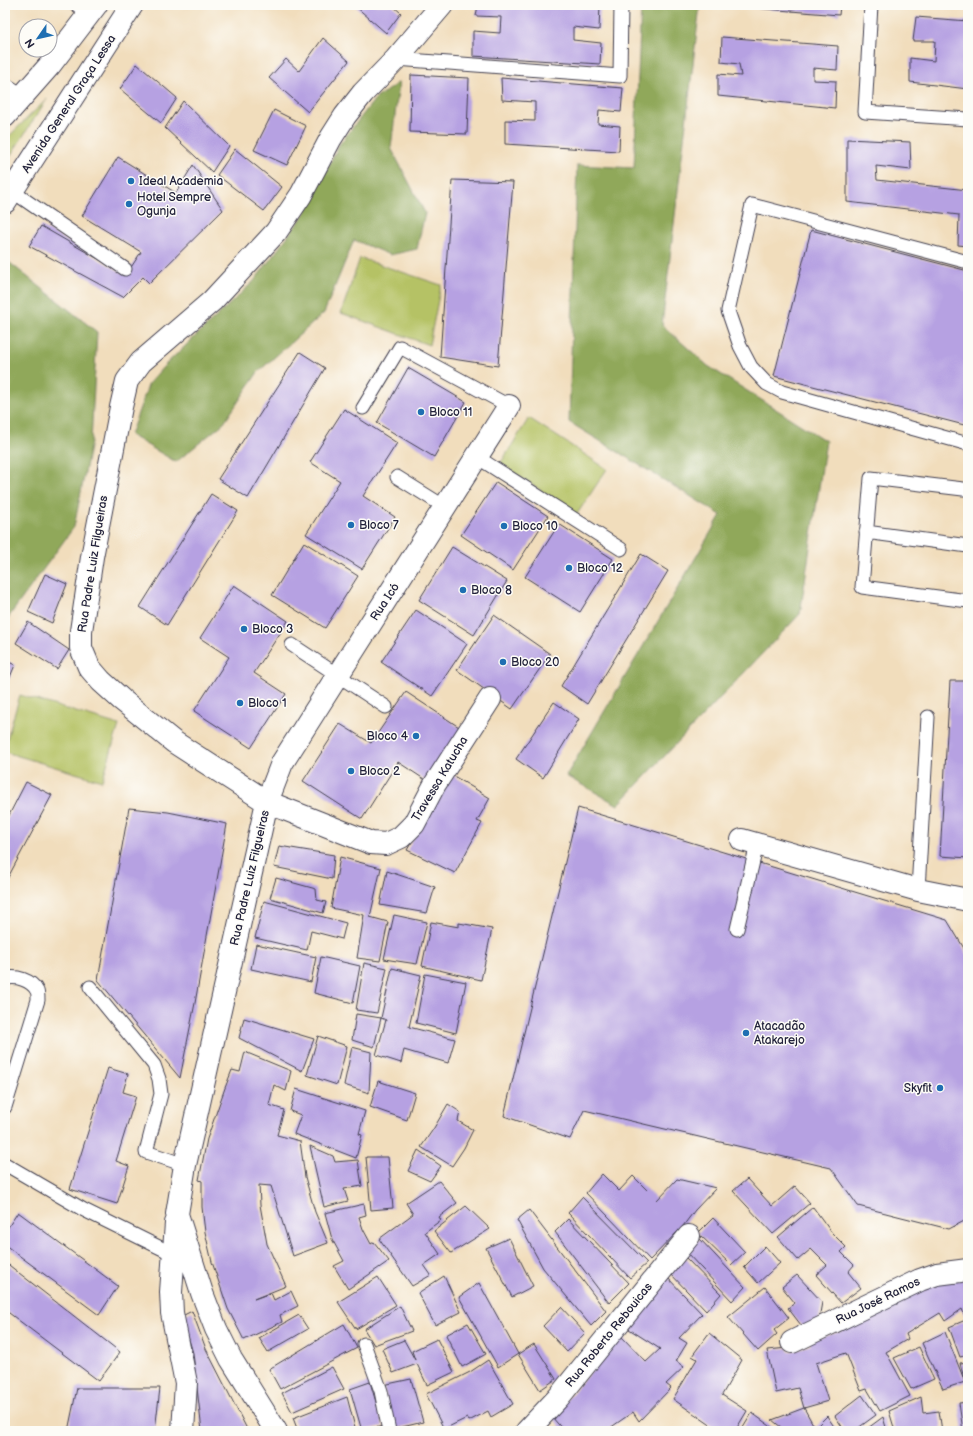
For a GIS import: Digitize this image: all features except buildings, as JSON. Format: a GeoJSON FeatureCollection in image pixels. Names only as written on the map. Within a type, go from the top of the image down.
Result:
{"type":"FeatureCollection","features":[{"type":"Feature","properties":{"kind":"street","name":"Avenida General Graça Lessa"},"geometry":{"type":"LineString","coordinates":[[8,197],[132,5]]}},
{"type":"Feature","properties":{"kind":"street","name":"Rua Padre Luiz Filgueiras"},"geometry":{"type":"LineString","coordinates":[[276,1431],[231,1359],[219,1335],[202,1293],[182,1258],[177,1214],[185,1165],[267,802],[174,742],[101,681],[89,667],[81,648],[81,631],[92,557],[116,429],[128,381],[141,362],[212,301],[276,232],[301,195],[331,138],[345,116],[363,93],[396,59],[442,5]]}},
{"type":"Feature","properties":{"kind":"street"},"geometry":{"type":"LineString","coordinates":[[5,116],[50,65],[87,8]]}},
{"type":"Feature","properties":{"kind":"street","name":"Rua Icó"},"geometry":{"type":"LineString","coordinates":[[267,802],[282,763],[509,406]]}},
{"type":"Feature","properties":{"kind":"street","name":"Travessa Katucha"},"geometry":{"type":"LineString","coordinates":[[267,802],[371,843],[386,844],[401,837],[414,824],[435,784],[490,699]]}},
{"type":"Feature","properties":{"kind":"street"},"geometry":{"type":"LineString","coordinates":[[750,842],[918,890],[968,900]]}},
{"type":"Feature","properties":{"kind":"street","name":"Rua Roberto Rebouicas"},"geometry":{"type":"LineString","coordinates":[[527,1431],[558,1398],[689,1236]]}},
{"type":"Feature","properties":{"kind":"street"},"geometry":{"type":"LineString","coordinates":[[182,1258],[171,1292],[172,1313],[186,1383],[182,1431]]}},
{"type":"Feature","properties":{"kind":"street","name":"Rua José Ramos"},"geometry":{"type":"LineString","coordinates":[[792,1342],[920,1280],[937,1274],[968,1270]]}},
{"type":"Feature","properties":{"kind":"lane"},"geometry":{"type":"LineString","coordinates":[[396,59],[620,76],[621,5]]}},
{"type":"Feature","properties":{"kind":"lane"},"geometry":{"type":"LineString","coordinates":[[872,5],[865,112],[968,118]]}},
{"type":"Feature","properties":{"kind":"lane"},"geometry":{"type":"LineString","coordinates":[[5,84],[24,96]]}},
{"type":"Feature","properties":{"kind":"lane"},"geometry":{"type":"LineString","coordinates":[[8,197],[125,269]]}},
{"type":"Feature","properties":{"kind":"lane"},"geometry":{"type":"LineString","coordinates":[[968,262],[752,205],[728,311],[740,346],[751,367],[767,384],[782,392],[968,444]]}},
{"type":"Feature","properties":{"kind":"lane"},"geometry":{"type":"LineString","coordinates":[[363,408],[400,347],[509,406]]}},
{"type":"Feature","properties":{"kind":"lane"},"geometry":{"type":"LineString","coordinates":[[477,457],[621,549]]}},
{"type":"Feature","properties":{"kind":"lane"},"geometry":{"type":"LineString","coordinates":[[397,477],[445,507]]}},
{"type":"Feature","properties":{"kind":"lane"},"geometry":{"type":"LineString","coordinates":[[968,489],[870,478],[862,586],[968,601]]}},
{"type":"Feature","properties":{"kind":"lane"},"geometry":{"type":"LineString","coordinates":[[866,532],[968,546]]}},
{"type":"Feature","properties":{"kind":"lane"},"geometry":{"type":"LineString","coordinates":[[292,645],[386,707]]}},
{"type":"Feature","properties":{"kind":"lane"},"geometry":{"type":"LineString","coordinates":[[918,890],[928,717]]}},
{"type":"Feature","properties":{"kind":"lane"},"geometry":{"type":"LineString","coordinates":[[737,929],[750,842]]}},
{"type":"Feature","properties":{"kind":"lane"},"geometry":{"type":"LineString","coordinates":[[5,979],[17,976],[32,984],[37,991],[38,1000],[5,1107]]}},
{"type":"Feature","properties":{"kind":"lane"},"geometry":{"type":"LineString","coordinates":[[90,987],[154,1064],[159,1079],[161,1094],[146,1152],[185,1165]]}},
{"type":"Feature","properties":{"kind":"lane"},"geometry":{"type":"LineString","coordinates":[[5,1164],[84,1210],[182,1258]]}},
{"type":"Feature","properties":{"kind":"lane"},"geometry":{"type":"LineString","coordinates":[[364,1344],[381,1391],[389,1431]]}},
{"type":"Feature","properties":{"kind":"green space"},"geometry":{"type":"Polygon","coordinates":[[[641,5],[700,5],[662,325],[708,366],[826,441],[800,614],[618,805],[566,776],[721,515],[569,422],[577,165],[634,168],[641,5]]]}},
{"type":"Feature","properties":{"kind":"green space"},"geometry":{"type":"Polygon","coordinates":[[[399,82],[391,148],[425,213],[417,249],[390,255],[354,240],[324,313],[258,372],[224,423],[176,462],[130,435],[149,383],[165,365],[254,281],[303,216],[339,145],[375,99],[399,82]]]}},
{"type":"Feature","properties":{"kind":"green space"},"geometry":{"type":"Polygon","coordinates":[[[47,99],[5,164],[5,140],[47,99]]]}},
{"type":"Feature","properties":{"kind":"green space"},"geometry":{"type":"Polygon","coordinates":[[[360,258],[441,285],[429,345],[341,313],[360,258]]]}},
{"type":"Feature","properties":{"kind":"green space"},"geometry":{"type":"Polygon","coordinates":[[[5,259],[97,332],[91,442],[74,527],[5,622],[5,259]]]}},
{"type":"Feature","properties":{"kind":"green space"},"geometry":{"type":"Polygon","coordinates":[[[529,418],[607,469],[577,514],[500,464],[529,418]]]}},
{"type":"Feature","properties":{"kind":"green space"},"geometry":{"type":"Polygon","coordinates":[[[20,695],[119,725],[102,781],[5,752],[5,746],[20,695]]]}},
{"type":"Feature","properties":{"kind":"place","name":"Ideal Academia"},"geometry":{"type":"Point","coordinates":[131,181]}},
{"type":"Feature","properties":{"kind":"place","name":"Hotel Sempre Ogunja"},"geometry":{"type":"Point","coordinates":[129,204]}},
{"type":"Feature","properties":{"kind":"place","name":"Bloco 11"},"geometry":{"type":"Point","coordinates":[421,412]}},
{"type":"Feature","properties":{"kind":"place","name":"Bloco 7"},"geometry":{"type":"Point","coordinates":[351,525]}},
{"type":"Feature","properties":{"kind":"place","name":"Bloco 10"},"geometry":{"type":"Point","coordinates":[504,526]}},
{"type":"Feature","properties":{"kind":"place","name":"Bloco 12"},"geometry":{"type":"Point","coordinates":[569,568]}},
{"type":"Feature","properties":{"kind":"place","name":"Bloco 8"},"geometry":{"type":"Point","coordinates":[463,590]}},
{"type":"Feature","properties":{"kind":"place","name":"Bloco 3"},"geometry":{"type":"Point","coordinates":[244,629]}},
{"type":"Feature","properties":{"kind":"place","name":"Bloco 20"},"geometry":{"type":"Point","coordinates":[503,662]}},
{"type":"Feature","properties":{"kind":"place","name":"Bloco 1"},"geometry":{"type":"Point","coordinates":[240,703]}},
{"type":"Feature","properties":{"kind":"place","name":"Bloco 4"},"geometry":{"type":"Point","coordinates":[416,736]}},
{"type":"Feature","properties":{"kind":"place","name":"Bloco 2"},"geometry":{"type":"Point","coordinates":[351,771]}},
{"type":"Feature","properties":{"kind":"place","name":"Atacadão Atakarejo"},"geometry":{"type":"Point","coordinates":[746,1033]}},
{"type":"Feature","properties":{"kind":"place","name":"Skyfit"},"geometry":{"type":"Point","coordinates":[940,1088]}}]}
